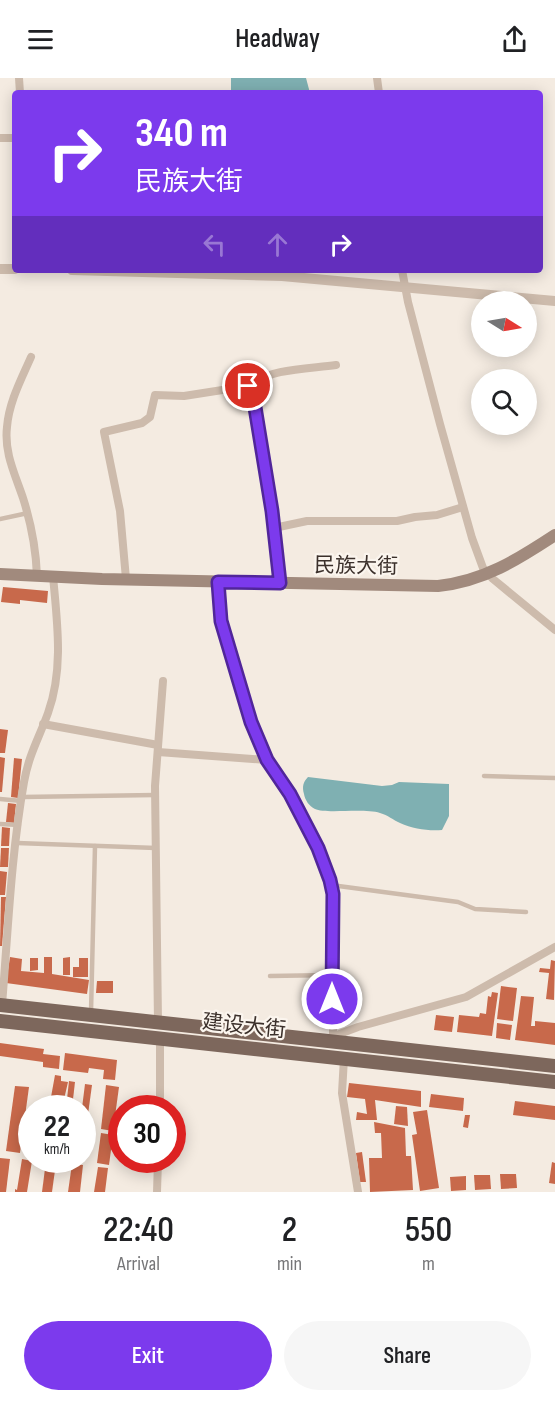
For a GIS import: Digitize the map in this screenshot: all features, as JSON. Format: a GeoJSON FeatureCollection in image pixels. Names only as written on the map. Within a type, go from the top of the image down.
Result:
{"type":"FeatureCollection","features":[{"type":"Feature","properties":{"kind":"main road","name":"民族大街"},"geometry":{"type":"LineString","coordinates":[[0,574],[218,582],[438,586],[472,580],[488,574],[523,556],[555,534]]}},
{"type":"Feature","properties":{"kind":"main road","name":"建设大街"},"geometry":{"type":"LineString","coordinates":[[1,1005],[328,1038],[555,1066]]}},
{"type":"Feature","properties":{"kind":"main road","name":"建设大街"},"geometry":{"type":"LineString","coordinates":[[0,1021],[555,1082]]}},
{"type":"Feature","properties":{"kind":"street"},"geometry":{"type":"LineString","coordinates":[[270,273],[555,302]]}},
{"type":"Feature","properties":{"kind":"street"},"geometry":{"type":"LineString","coordinates":[[403,273],[463,507],[483,568],[555,630]]}},
{"type":"Feature","properties":{"kind":"street"},"geometry":{"type":"LineString","coordinates":[[32,357],[14,395],[7,427],[8,456],[27,513],[38,576]]}},
{"type":"Feature","properties":{"kind":"street"},"geometry":{"type":"LineString","coordinates":[[126,579],[120,511],[104,432],[142,423],[150,417],[155,395],[184,396],[248,386],[268,375],[336,365]]}},
{"type":"Feature","properties":{"kind":"street"},"geometry":{"type":"LineString","coordinates":[[248,386],[252,389],[274,528],[280,583]]}},
{"type":"Feature","properties":{"kind":"street"},"geometry":{"type":"LineString","coordinates":[[274,528],[307,521],[397,521],[437,515],[463,507]]}},
{"type":"Feature","properties":{"kind":"street"},"geometry":{"type":"LineString","coordinates":[[1,1005],[22,799],[29,757],[49,712],[58,655],[53,576]]}},
{"type":"Feature","properties":{"kind":"street"},"geometry":{"type":"LineString","coordinates":[[218,582],[221,621],[251,722],[267,760],[290,794],[318,848],[332,885],[332,975],[328,1038],[358,1027],[466,997],[555,946]]}},
{"type":"Feature","properties":{"kind":"street"},"geometry":{"type":"LineString","coordinates":[[158,1022],[155,795],[163,681]]}},
{"type":"Feature","properties":{"kind":"street"},"geometry":{"type":"LineString","coordinates":[[43,724],[158,748],[267,760]]}},
{"type":"Feature","properties":{"kind":"street"},"geometry":{"type":"LineString","coordinates":[[160,1038],[160,1095]]}},
{"type":"Feature","properties":{"kind":"street"},"geometry":{"type":"LineString","coordinates":[[344,1058],[342,1093],[358,1192]]}},
{"type":"Feature","properties":{"kind":"street"},"geometry":{"type":"LineString","coordinates":[[157,1192],[158,1173]]}},
{"type":"Feature","properties":{"kind":"lane"},"geometry":{"type":"LineString","coordinates":[[0,519],[27,513]]}},
{"type":"Feature","properties":{"kind":"lane"},"geometry":{"type":"LineString","coordinates":[[484,776],[555,778]]}},
{"type":"Feature","properties":{"kind":"lane"},"geometry":{"type":"LineString","coordinates":[[0,799],[155,795]]}},
{"type":"Feature","properties":{"kind":"lane"},"geometry":{"type":"LineString","coordinates":[[0,824],[19,825]]}},
{"type":"Feature","properties":{"kind":"lane"},"geometry":{"type":"LineString","coordinates":[[16,843],[156,848]]}},
{"type":"Feature","properties":{"kind":"lane"},"geometry":{"type":"LineString","coordinates":[[91,1015],[95,846]]}},
{"type":"Feature","properties":{"kind":"lane"},"geometry":{"type":"LineString","coordinates":[[332,885],[458,902],[475,909],[526,912]]}},
{"type":"Feature","properties":{"kind":"lane"},"geometry":{"type":"LineString","coordinates":[[270,976],[332,975]]}},
{"type":"Feature","properties":{"kind":"water"},"geometry":{"type":"Polygon","coordinates":[[[231,78],[306,78],[309,90],[231,90],[231,78]]]}},
{"type":"Feature","properties":{"kind":"water"},"geometry":{"type":"Polygon","coordinates":[[[308,777],[382,786],[399,782],[449,784],[449,816],[442,830],[431,830],[410,827],[383,814],[373,812],[315,809],[308,803],[303,791],[308,777]]]}},
{"type":"Feature","properties":{"kind":"building"},"geometry":{"type":"Polygon","coordinates":[[[3,587],[48,591],[47,603],[20,600],[20,604],[1,602],[3,587]]]}},
{"type":"Feature","properties":{"kind":"building"},"geometry":{"type":"Polygon","coordinates":[[[0,729],[8,730],[5,753],[0,753],[0,729]]]}},
{"type":"Feature","properties":{"kind":"building"},"geometry":{"type":"Polygon","coordinates":[[[0,757],[5,758],[2,792],[0,792],[0,757]]]}},
{"type":"Feature","properties":{"kind":"building"},"geometry":{"type":"Polygon","coordinates":[[[14,758],[22,759],[18,798],[11,797],[14,758]]]}},
{"type":"Feature","properties":{"kind":"building"},"geometry":{"type":"Polygon","coordinates":[[[8,803],[16,804],[14,823],[6,822],[8,803]]]}},
{"type":"Feature","properties":{"kind":"building"},"geometry":{"type":"Polygon","coordinates":[[[2,827],[10,828],[9,846],[1,846],[2,827]]]}},
{"type":"Feature","properties":{"kind":"building"},"geometry":{"type":"Polygon","coordinates":[[[1,848],[9,848],[8,867],[0,867],[1,848]]]}},
{"type":"Feature","properties":{"kind":"building"},"geometry":{"type":"Polygon","coordinates":[[[0,871],[7,872],[5,895],[0,895],[0,871]]]}},
{"type":"Feature","properties":{"kind":"building"},"geometry":{"type":"Polygon","coordinates":[[[1,897],[6,897],[2,946],[0,946],[1,897]]]}},
{"type":"Feature","properties":{"kind":"building"},"geometry":{"type":"Polygon","coordinates":[[[10,957],[22,959],[21,971],[44,973],[44,957],[52,957],[52,974],[89,980],[87,994],[6,983],[10,957]]]}},
{"type":"Feature","properties":{"kind":"building"},"geometry":{"type":"Polygon","coordinates":[[[70,957],[70,975],[63,975],[63,958],[70,957]]]}},
{"type":"Feature","properties":{"kind":"building"},"geometry":{"type":"Polygon","coordinates":[[[30,958],[38,958],[38,970],[30,971],[30,958]]]}},
{"type":"Feature","properties":{"kind":"building"},"geometry":{"type":"Polygon","coordinates":[[[79,958],[88,958],[88,977],[73,977],[73,967],[79,967],[79,958]]]}},
{"type":"Feature","properties":{"kind":"building"},"geometry":{"type":"Polygon","coordinates":[[[551,960],[555,961],[554,1000],[546,999],[549,973],[539,972],[540,968],[550,969],[551,960]]]}},
{"type":"Feature","properties":{"kind":"building"},"geometry":{"type":"Polygon","coordinates":[[[97,981],[113,981],[113,993],[96,993],[97,981]]]}},
{"type":"Feature","properties":{"kind":"building"},"geometry":{"type":"Polygon","coordinates":[[[501,986],[517,988],[513,1021],[497,1019],[501,986]]]}},
{"type":"Feature","properties":{"kind":"building"},"geometry":{"type":"Polygon","coordinates":[[[492,992],[498,993],[492,1036],[457,1032],[459,1015],[479,1017],[480,1013],[486,1014],[488,996],[491,997],[492,992]]]}},
{"type":"Feature","properties":{"kind":"building"},"geometry":{"type":"Polygon","coordinates":[[[521,996],[534,997],[531,1026],[535,1026],[535,1021],[555,1023],[555,1045],[515,1040],[521,996]]]}},
{"type":"Feature","properties":{"kind":"building"},"geometry":{"type":"Polygon","coordinates":[[[436,1015],[454,1017],[452,1032],[434,1030],[436,1015]]]}},
{"type":"Feature","properties":{"kind":"building"},"geometry":{"type":"Polygon","coordinates":[[[497,1023],[512,1025],[510,1040],[496,1038],[497,1023]]]}},
{"type":"Feature","properties":{"kind":"building"},"geometry":{"type":"Polygon","coordinates":[[[0,1043],[44,1049],[43,1054],[60,1056],[59,1069],[43,1067],[43,1062],[0,1056],[0,1043]]]}},
{"type":"Feature","properties":{"kind":"building"},"geometry":{"type":"Polygon","coordinates":[[[65,1053],[117,1060],[115,1080],[103,1079],[104,1070],[89,1068],[88,1073],[63,1070],[65,1053]]]}},
{"type":"Feature","properties":{"kind":"building"},"geometry":{"type":"Polygon","coordinates":[[[55,1075],[61,1076],[61,1081],[68,1082],[65,1095],[51,1095],[55,1075]]]}},
{"type":"Feature","properties":{"kind":"building"},"geometry":{"type":"Polygon","coordinates":[[[69,1081],[75,1082],[74,1095],[67,1095],[69,1081]]]}},
{"type":"Feature","properties":{"kind":"building"},"geometry":{"type":"Polygon","coordinates":[[[349,1083],[421,1091],[421,1107],[375,1100],[377,1120],[356,1120],[357,1112],[367,1114],[365,1099],[347,1097],[349,1083]]]}},
{"type":"Feature","properties":{"kind":"building"},"geometry":{"type":"Polygon","coordinates":[[[85,1084],[92,1085],[91,1095],[84,1095],[85,1084]]]}},
{"type":"Feature","properties":{"kind":"building"},"geometry":{"type":"Polygon","coordinates":[[[106,1085],[119,1087],[118,1095],[108,1095],[108,1130],[101,1129],[106,1085]]]}},
{"type":"Feature","properties":{"kind":"building"},"geometry":{"type":"Polygon","coordinates":[[[15,1086],[29,1087],[28,1095],[18,1095],[18,1153],[6,1151],[15,1086]]]}},
{"type":"Feature","properties":{"kind":"building"},"geometry":{"type":"Polygon","coordinates":[[[431,1094],[464,1098],[463,1111],[429,1107],[431,1094]]]}},
{"type":"Feature","properties":{"kind":"building"},"geometry":{"type":"Polygon","coordinates":[[[515,1101],[555,1106],[555,1120],[513,1115],[515,1101]]]}},
{"type":"Feature","properties":{"kind":"building"},"geometry":{"type":"Polygon","coordinates":[[[396,1106],[407,1107],[408,1126],[394,1124],[396,1106]]]}},
{"type":"Feature","properties":{"kind":"building"},"geometry":{"type":"Polygon","coordinates":[[[427,1110],[439,1188],[420,1191],[412,1135],[417,1134],[413,1112],[427,1110]]]}},
{"type":"Feature","properties":{"kind":"building"},"geometry":{"type":"Polygon","coordinates":[[[465,1115],[470,1115],[468,1128],[463,1127],[465,1115]]]}},
{"type":"Feature","properties":{"kind":"building"},"geometry":{"type":"Polygon","coordinates":[[[374,1122],[405,1128],[406,1156],[411,1156],[413,1190],[370,1192],[369,1158],[382,1158],[381,1133],[375,1133],[374,1122]]]}},
{"type":"Feature","properties":{"kind":"building"},"geometry":{"type":"Polygon","coordinates":[[[101,1133],[108,1134],[108,1165],[97,1163],[101,1133]]]}},
{"type":"Feature","properties":{"kind":"building"},"geometry":{"type":"Polygon","coordinates":[[[362,1152],[366,1182],[360,1182],[356,1153],[362,1152]]]}},
{"type":"Feature","properties":{"kind":"building"},"geometry":{"type":"Polygon","coordinates":[[[0,1158],[10,1159],[6,1192],[0,1192],[0,1158]]]}},
{"type":"Feature","properties":{"kind":"building"},"geometry":{"type":"Polygon","coordinates":[[[552,1162],[555,1163],[555,1184],[549,1183],[552,1162]]]}},
{"type":"Feature","properties":{"kind":"building"},"geometry":{"type":"Polygon","coordinates":[[[98,1167],[108,1168],[105,1192],[94,1192],[98,1167]]]}},
{"type":"Feature","properties":{"kind":"building"},"geometry":{"type":"Polygon","coordinates":[[[20,1173],[30,1173],[27,1192],[15,1192],[15,1189],[17,1190],[20,1173]]]}},
{"type":"Feature","properties":{"kind":"building"},"geometry":{"type":"Polygon","coordinates":[[[44,1173],[55,1173],[52,1192],[42,1192],[44,1173]]]}},
{"type":"Feature","properties":{"kind":"building"},"geometry":{"type":"Polygon","coordinates":[[[71,1173],[82,1173],[80,1192],[68,1192],[71,1173]]]}},
{"type":"Feature","properties":{"kind":"building"},"geometry":{"type":"Polygon","coordinates":[[[500,1174],[516,1174],[517,1188],[501,1189],[500,1174]]]}},
{"type":"Feature","properties":{"kind":"building"},"geometry":{"type":"Polygon","coordinates":[[[474,1175],[490,1175],[491,1189],[475,1190],[474,1175]]]}},
{"type":"Feature","properties":{"kind":"building"},"geometry":{"type":"Polygon","coordinates":[[[466,1176],[466,1190],[451,1191],[450,1177],[466,1176]]]}},
{"type":"Feature","properties":{"kind":"route"},"geometry":{"type":"LineString","coordinates":[[248,386],[252,389],[269,490],[280,583],[218,582],[221,621],[251,722],[267,760],[290,794],[318,848],[330,880],[333,894],[332,999]]}}]}
